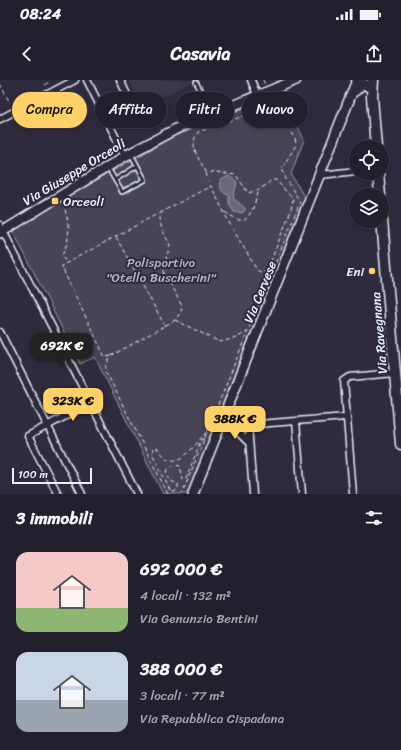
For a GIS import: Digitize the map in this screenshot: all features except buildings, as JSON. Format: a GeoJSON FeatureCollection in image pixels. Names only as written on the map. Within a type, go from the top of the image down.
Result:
{"type":"FeatureCollection","features":[{"type":"Feature","properties":{"kind":"main road","name":"Via Giuseppe Orceoli"},"geometry":{"type":"LineString","coordinates":[[265,92],[296,80]]}},
{"type":"Feature","properties":{"kind":"main road","name":"Via Cervese"},"geometry":{"type":"LineString","coordinates":[[193,494],[357,80]]}},
{"type":"Feature","properties":{"kind":"main road","name":"Via Cervese"},"geometry":{"type":"LineString","coordinates":[[350,99],[361,84],[370,82]]}},
{"type":"Feature","properties":{"kind":"main road"},"geometry":{"type":"LineString","coordinates":[[370,82],[375,140]]}},
{"type":"Feature","properties":{"kind":"main road","name":"Via Giuseppe Orceoli"},"geometry":{"type":"LineString","coordinates":[[1,230],[128,155],[178,128]]}},
{"type":"Feature","properties":{"kind":"main road","name":"Via Ravegnana"},"geometry":{"type":"LineString","coordinates":[[383,228],[401,444]]}},
{"type":"Feature","properties":{"kind":"street"},"geometry":{"type":"LineString","coordinates":[[0,119],[75,80]]}},
{"type":"Feature","properties":{"kind":"street"},"geometry":{"type":"LineString","coordinates":[[87,80],[95,96]]}},
{"type":"Feature","properties":{"kind":"street"},"geometry":{"type":"LineString","coordinates":[[120,80],[126,92]]}},
{"type":"Feature","properties":{"kind":"street"},"geometry":{"type":"LineString","coordinates":[[251,80],[256,92]]}},
{"type":"Feature","properties":{"kind":"street"},"geometry":{"type":"LineString","coordinates":[[112,128],[128,155]]}},
{"type":"Feature","properties":{"kind":"street"},"geometry":{"type":"LineString","coordinates":[[320,175],[349,172]]}},
{"type":"Feature","properties":{"kind":"street"},"geometry":{"type":"LineString","coordinates":[[1,230],[136,494]]}},
{"type":"Feature","properties":{"kind":"street"},"geometry":{"type":"LineString","coordinates":[[0,332],[82,494]]}},
{"type":"Feature","properties":{"kind":"street"},"geometry":{"type":"LineString","coordinates":[[352,494],[344,385],[346,378],[395,373]]}},
{"type":"Feature","properties":{"kind":"street"},"geometry":{"type":"LineString","coordinates":[[58,494],[28,436],[90,403]]}},
{"type":"Feature","properties":{"kind":"street"},"geometry":{"type":"LineString","coordinates":[[232,426],[346,417]]}},
{"type":"Feature","properties":{"kind":"street"},"geometry":{"type":"LineString","coordinates":[[296,420],[302,494]]}},
{"type":"Feature","properties":{"kind":"street"},"geometry":{"type":"LineString","coordinates":[[222,421],[239,425]]}},
{"type":"Feature","properties":{"kind":"street"},"geometry":{"type":"LineString","coordinates":[[222,421],[232,426],[249,443]]}},
{"type":"Feature","properties":{"kind":"street"},"geometry":{"type":"LineString","coordinates":[[248,424],[253,494]]}},
{"type":"Feature","properties":{"kind":"lane"},"geometry":{"type":"LineString","coordinates":[[196,82],[201,92]]}},
{"type":"Feature","properties":{"kind":"lane"},"geometry":{"type":"LineString","coordinates":[[108,167],[122,192],[145,180],[137,166],[128,155]]}},
{"type":"Feature","properties":{"kind":"lane"},"geometry":{"type":"LineString","coordinates":[[115,180],[137,166]]}},
{"type":"Feature","properties":{"kind":"path"},"geometry":{"type":"LineString","coordinates":[[45,85],[48,83],[47,80]]}},
{"type":"Feature","properties":{"kind":"path"},"geometry":{"type":"LineString","coordinates":[[0,84],[10,103]]}},
{"type":"Feature","properties":{"kind":"path"},"geometry":{"type":"LineString","coordinates":[[182,494],[300,202],[285,178],[282,168],[296,145],[295,138],[278,104],[198,132],[192,146],[231,226],[257,270],[262,273],[267,271],[291,210],[293,199],[276,180],[272,180],[259,190],[248,193],[236,175],[206,172]]}},
{"type":"Feature","properties":{"kind":"path"},"geometry":{"type":"LineString","coordinates":[[163,211],[159,220],[170,245],[164,266],[164,273],[182,306],[181,312],[175,320],[165,326],[111,356],[105,357],[61,266],[115,236],[163,211],[211,186]]}},
{"type":"Feature","properties":{"kind":"path"},"geometry":{"type":"LineString","coordinates":[[225,212],[238,220],[245,220],[252,211],[259,190]]}},
{"type":"Feature","properties":{"kind":"path"},"geometry":{"type":"LineString","coordinates":[[62,201],[68,219],[69,233],[66,248],[62,255],[66,263]]}},
{"type":"Feature","properties":{"kind":"path"},"geometry":{"type":"LineString","coordinates":[[115,236],[165,326]]}},
{"type":"Feature","properties":{"kind":"path"},"geometry":{"type":"LineString","coordinates":[[175,320],[220,342],[236,338],[248,332]]}},
{"type":"Feature","properties":{"kind":"path"},"geometry":{"type":"LineString","coordinates":[[111,356],[106,366],[106,372],[168,494]]}},
{"type":"Feature","properties":{"kind":"path"},"geometry":{"type":"LineString","coordinates":[[205,440],[204,438],[201,440],[186,479],[183,480],[180,466],[175,465],[168,468],[167,475],[171,481],[178,484],[178,489],[174,492],[170,490],[152,453],[153,449],[157,448],[168,459],[176,460],[183,458],[200,437],[208,432]]}},
{"type":"Feature","properties":{"kind":"shaded area"},"geometry":{"type":"Polygon","coordinates":[[[129,80],[196,80],[167,94],[167,92],[135,92],[129,80]]]}},
{"type":"Feature","properties":{"kind":"green space","name":"Polisportivo \"Otello Buscherini\""},"geometry":{"type":"Polygon","coordinates":[[[242,109],[242,128],[299,128],[304,140],[291,174],[306,200],[189,494],[163,494],[95,357],[80,364],[12,229],[174,136],[194,128],[234,128],[234,112],[242,109]]]}},
{"type":"Feature","properties":{"kind":"water"},"geometry":{"type":"Polygon","coordinates":[[[229,176],[237,182],[233,198],[245,208],[242,213],[234,212],[229,203],[229,195],[224,193],[221,189],[221,180],[229,176]]]}},
{"type":"Feature","properties":{"kind":"place","name":"Orceoli"},"geometry":{"type":"Point","coordinates":[55,201]}},
{"type":"Feature","properties":{"kind":"place","name":"Eni"},"geometry":{"type":"Point","coordinates":[372,271]}}]}
